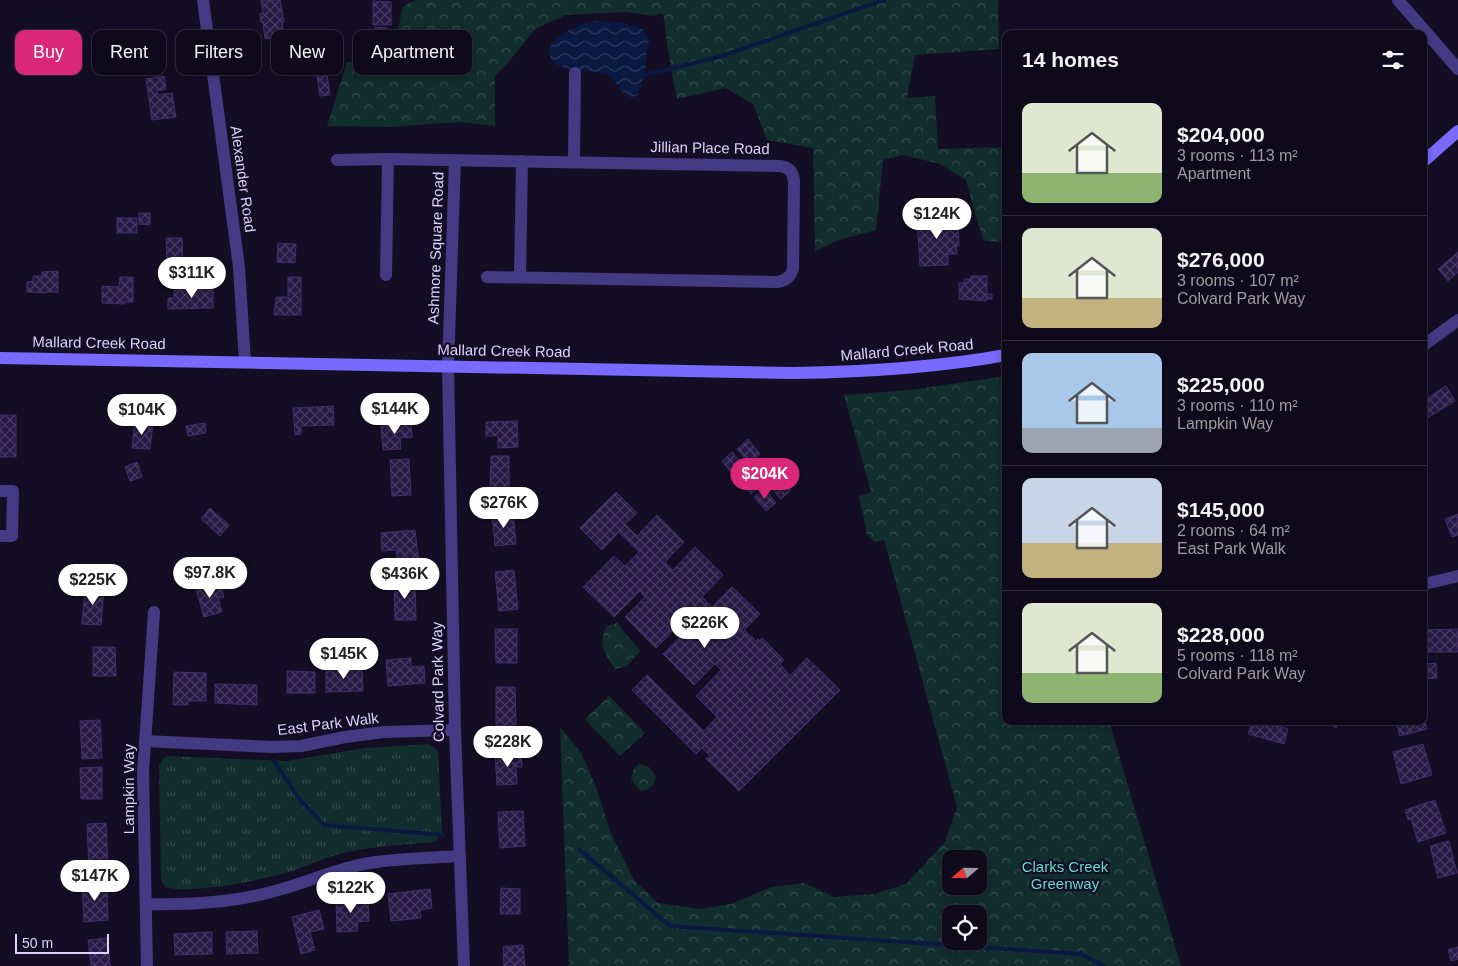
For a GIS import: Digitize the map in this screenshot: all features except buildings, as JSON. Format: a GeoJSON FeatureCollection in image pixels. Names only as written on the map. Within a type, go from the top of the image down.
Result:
{"type":"FeatureCollection","features":[{"type":"Feature","properties":{"kind":"main road"},"geometry":{"type":"LineString","coordinates":[[1427,158],[1458,131]]}},
{"type":"Feature","properties":{"kind":"main road","name":"Mallard Creek Road"},"geometry":{"type":"LineString","coordinates":[[0,358],[793,373],[857,372],[929,367],[1002,356]]}},
{"type":"Feature","properties":{"kind":"street","name":"Alexander Road"},"geometry":{"type":"LineString","coordinates":[[203,0],[239,267],[245,362]]}},
{"type":"Feature","properties":{"kind":"street"},"geometry":{"type":"LineString","coordinates":[[1398,0],[1424,30]]}},
{"type":"Feature","properties":{"kind":"street"},"geometry":{"type":"LineString","coordinates":[[1427,33],[1458,69]]}},
{"type":"Feature","properties":{"kind":"street"},"geometry":{"type":"LineString","coordinates":[[574,162],[575,73]]}},
{"type":"Feature","properties":{"kind":"street"},"geometry":{"type":"LineString","coordinates":[[386,275],[388,159]]}},
{"type":"Feature","properties":{"kind":"street","name":"Jillian Place Road"},"geometry":{"type":"LineString","coordinates":[[336,160],[388,159],[785,166],[793,174],[792,272],[784,280],[778,282],[487,277]]}},
{"type":"Feature","properties":{"kind":"street","name":"Ashmore Square Road"},"geometry":{"type":"LineString","coordinates":[[448,366],[455,160]]}},
{"type":"Feature","properties":{"kind":"street"},"geometry":{"type":"LineString","coordinates":[[520,277],[522,161]]}},
{"type":"Feature","properties":{"kind":"street"},"geometry":{"type":"LineString","coordinates":[[1427,343],[1458,320]]}},
{"type":"Feature","properties":{"kind":"street","name":"Colvard Park Way"},"geometry":{"type":"LineString","coordinates":[[448,366],[455,730],[464,966]]}},
{"type":"Feature","properties":{"kind":"street"},"geometry":{"type":"LineString","coordinates":[[0,491],[13,491],[12,536],[0,536]]}},
{"type":"Feature","properties":{"kind":"street"},"geometry":{"type":"LineString","coordinates":[[1427,583],[1458,576]]}},
{"type":"Feature","properties":{"kind":"street","name":"Lampkin Way"},"geometry":{"type":"LineString","coordinates":[[147,966],[143,773],[154,612]]}},
{"type":"Feature","properties":{"kind":"street","name":"East Park Walk"},"geometry":{"type":"LineString","coordinates":[[145,741],[272,747],[302,746],[345,737],[384,732],[455,730]]}},
{"type":"Feature","properties":{"kind":"street"},"geometry":{"type":"LineString","coordinates":[[146,904],[184,904],[239,899],[304,883],[339,869],[369,863],[460,856]]}},
{"type":"Feature","properties":{"kind":"green space"},"geometry":{"type":"Polygon","coordinates":[[[418,0],[1000,0],[998,1],[999,49],[915,55],[907,98],[935,96],[938,149],[1002,147],[1002,242],[984,241],[966,180],[940,164],[903,155],[883,160],[876,230],[839,240],[815,251],[813,148],[767,140],[753,104],[726,88],[677,99],[663,13],[653,16],[626,12],[566,15],[535,29],[495,76],[495,126],[460,122],[389,127],[327,126],[347,63],[353,61],[353,75],[472,75],[472,30],[398,30],[403,7],[410,2],[418,0]]]}},
{"type":"Feature","properties":{"kind":"green space","name":"Clarks Creek Greenway"},"geometry":{"type":"Polygon","coordinates":[[[1002,377],[1002,725],[1110,725],[1181,966],[569,966],[560,727],[581,753],[597,789],[610,831],[634,880],[658,903],[700,909],[731,904],[772,887],[804,883],[834,897],[874,894],[906,884],[945,842],[957,807],[884,540],[875,542],[867,535],[859,496],[871,492],[844,395],[910,390],[1002,377]]]}},
{"type":"Feature","properties":{"kind":"green space"},"geometry":{"type":"Polygon","coordinates":[[[617,623],[640,651],[627,666],[615,669],[602,644],[607,626],[617,623]]]}},
{"type":"Feature","properties":{"kind":"green space"},"geometry":{"type":"Polygon","coordinates":[[[609,696],[645,733],[620,756],[585,719],[609,696]]]}},
{"type":"Feature","properties":{"kind":"green space"},"geometry":{"type":"Polygon","coordinates":[[[429,744],[438,751],[442,833],[435,842],[386,846],[348,852],[282,874],[223,886],[176,889],[165,887],[161,880],[159,765],[166,756],[288,761],[365,748],[429,744]]]}},
{"type":"Feature","properties":{"kind":"green space"},"geometry":{"type":"Polygon","coordinates":[[[639,764],[649,767],[656,777],[651,787],[647,790],[641,791],[631,780],[633,770],[639,764]]]}},
{"type":"Feature","properties":{"kind":"water"},"geometry":{"type":"Polygon","coordinates":[[[599,21],[623,23],[643,29],[649,39],[644,75],[638,95],[630,98],[605,74],[564,68],[557,65],[551,59],[548,51],[552,43],[563,33],[587,23],[599,21]]]}},
{"type":"Feature","properties":{"kind":"waterway"},"geometry":{"type":"LineString","coordinates":[[644,75],[719,57],[884,0]]}},
{"type":"Feature","properties":{"kind":"waterway"},"geometry":{"type":"LineString","coordinates":[[274,761],[300,800],[324,825],[444,835]]}},
{"type":"Feature","properties":{"kind":"waterway"},"geometry":{"type":"LineString","coordinates":[[580,850],[670,926],[1081,954],[1104,966]]}}]}
